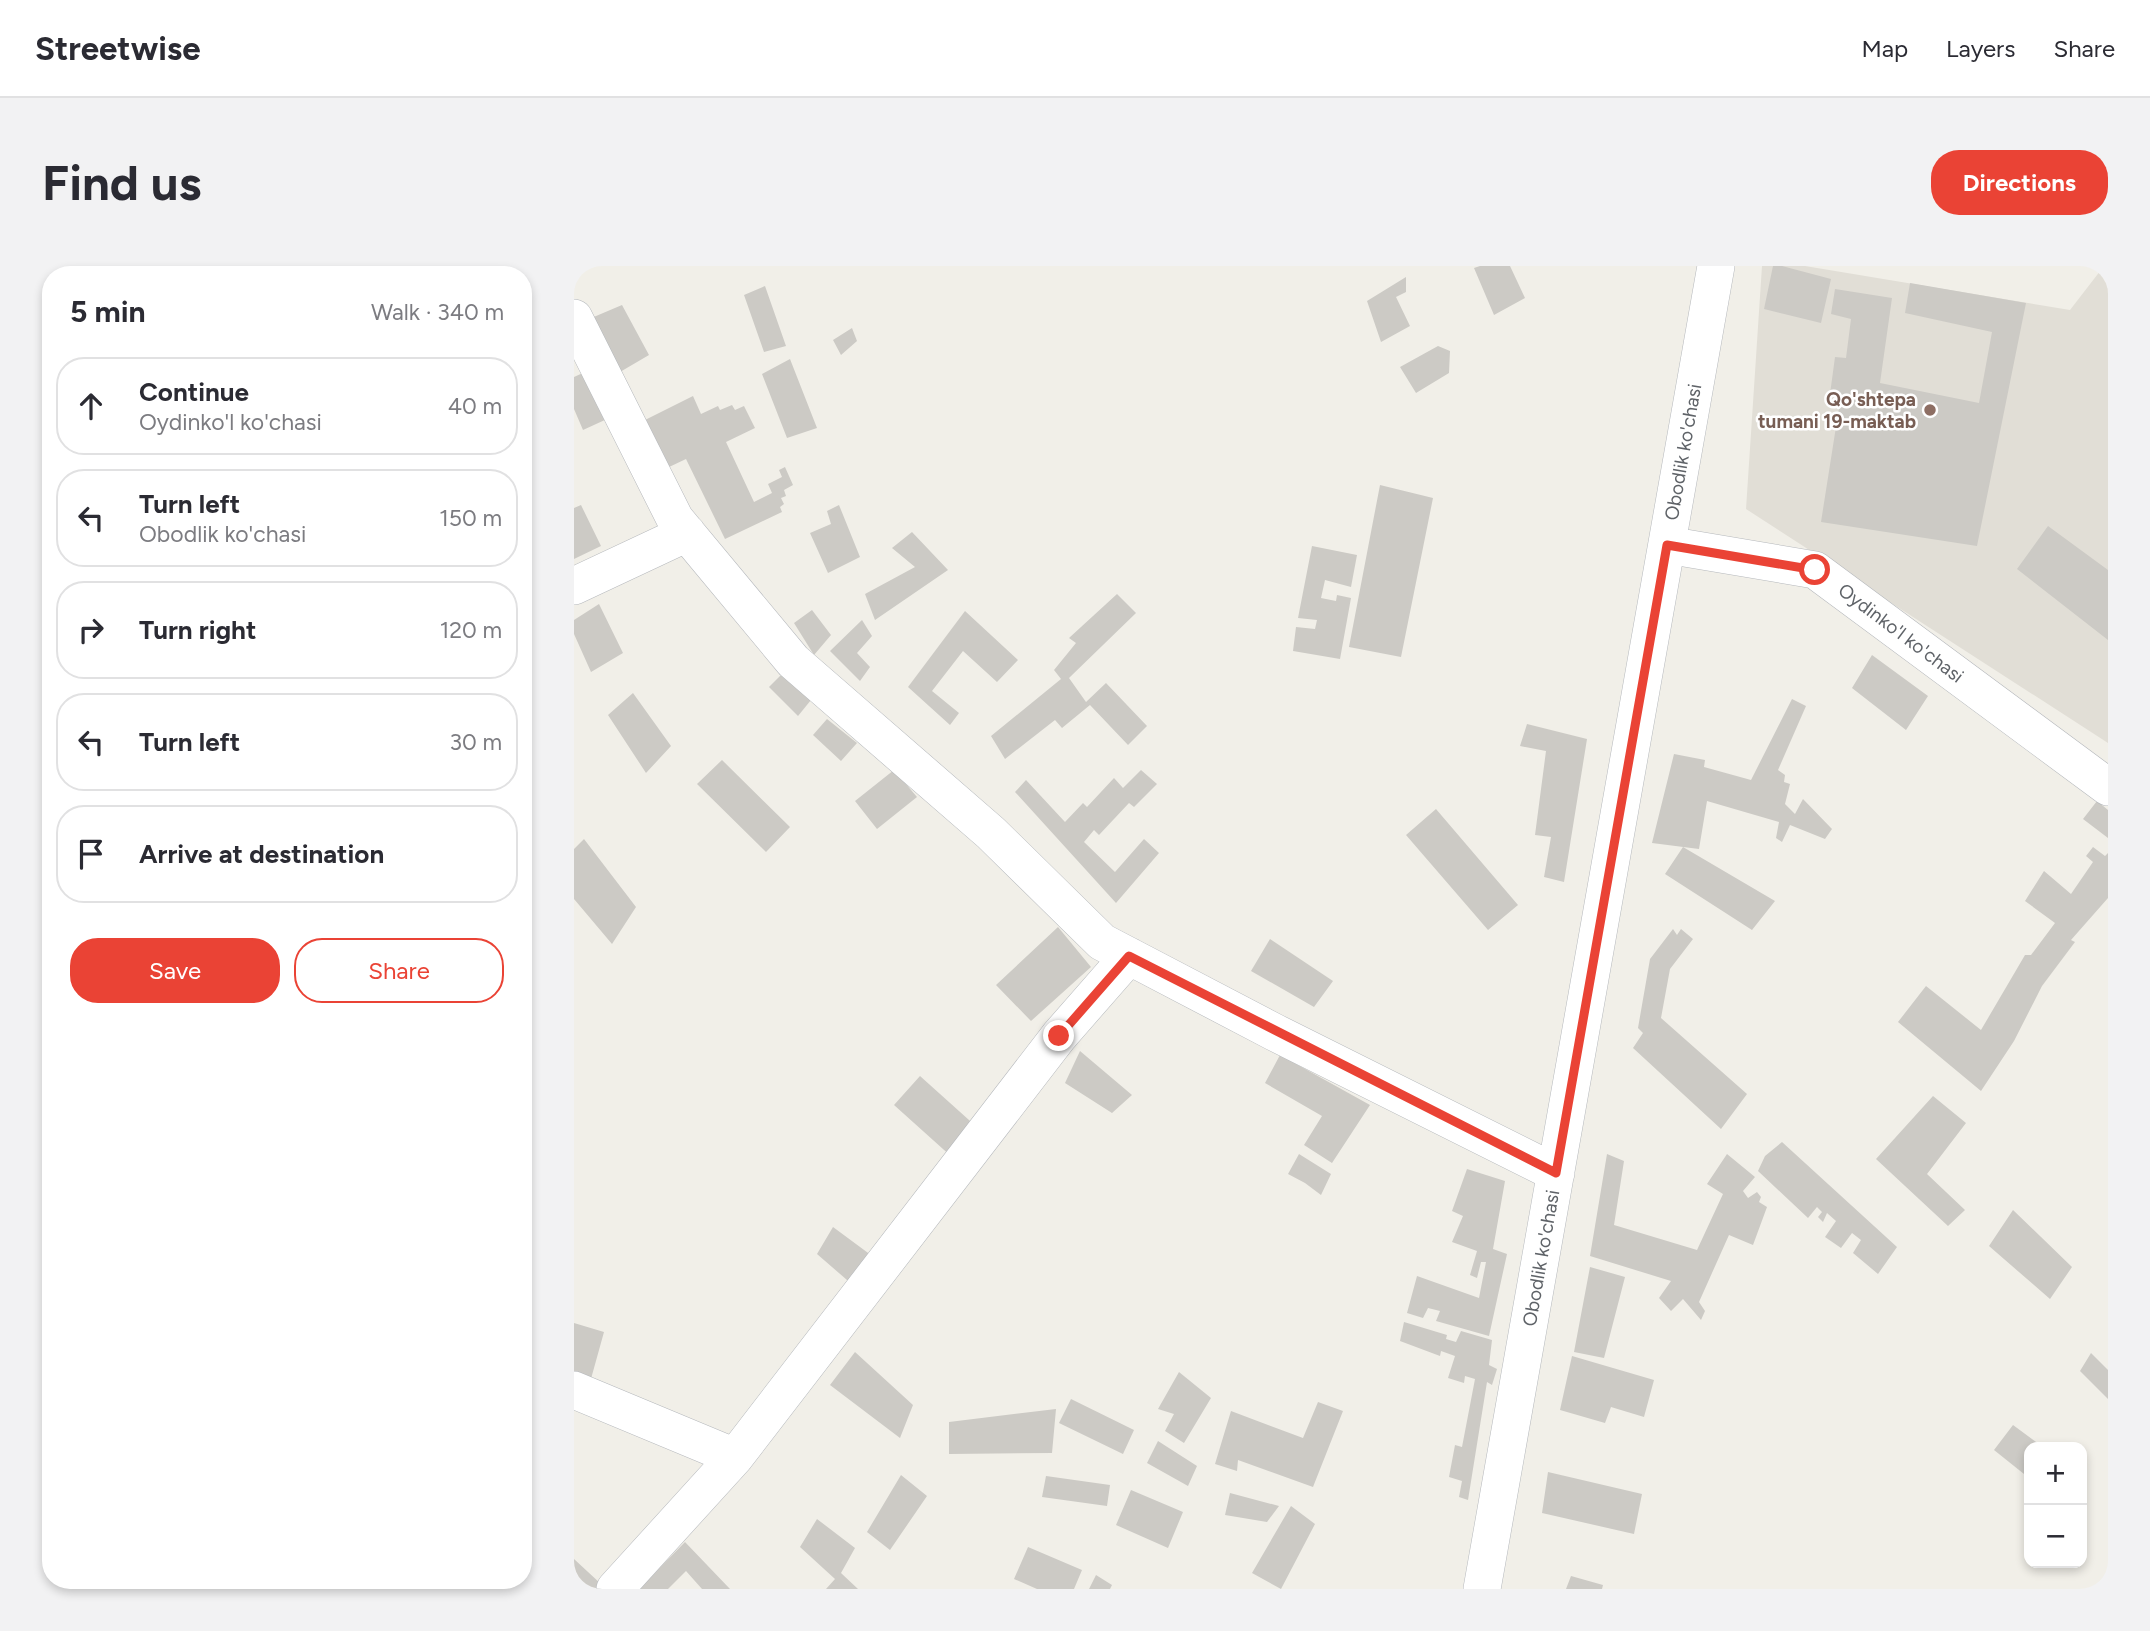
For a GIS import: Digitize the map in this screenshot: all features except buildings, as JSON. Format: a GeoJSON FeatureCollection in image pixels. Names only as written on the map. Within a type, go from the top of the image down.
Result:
{"type":"FeatureCollection","features":[{"type":"Feature","properties":{"kind":"street","name":"Obodlik ko'chasi"},"geometry":{"type":"LineString","coordinates":[[1482,1589],[1716,266]]}},
{"type":"Feature","properties":{"kind":"street"},"geometry":{"type":"LineString","coordinates":[[574,318],[675,519],[793,661],[991,834],[1102,942],[1556,1173]]}},
{"type":"Feature","properties":{"kind":"street"},"geometry":{"type":"LineString","coordinates":[[574,586],[687,533]]}},
{"type":"Feature","properties":{"kind":"street","name":"Oydinko'l ko'chasi"},"geometry":{"type":"LineString","coordinates":[[1667,545],[1815,570],[2108,787]]}},
{"type":"Feature","properties":{"kind":"street"},"geometry":{"type":"LineString","coordinates":[[615,1589],[735,1457],[1059,1036],[1129,956]]}},
{"type":"Feature","properties":{"kind":"street"},"geometry":{"type":"LineString","coordinates":[[574,1390],[735,1457]]}},
{"type":"Feature","properties":{"kind":"shaded area","name":"Qo'shtepa tumani 19-maktab"},"geometry":{"type":"Polygon","coordinates":[[[1762,266],[1805,266],[2070,310],[2104,266],[2108,266],[2108,743],[1746,509],[1762,266]]]}},
{"type":"Feature","properties":{"kind":"place","name":"Qo'shtepa tumani 19-maktab"},"geometry":{"type":"Point","coordinates":[1930,410]}},
{"type":"Feature","properties":{"kind":"route"},"geometry":{"type":"LineString","coordinates":[[1059,1036],[1129,956],[1556,1173],[1667,545],[1815,570]]}}]}
